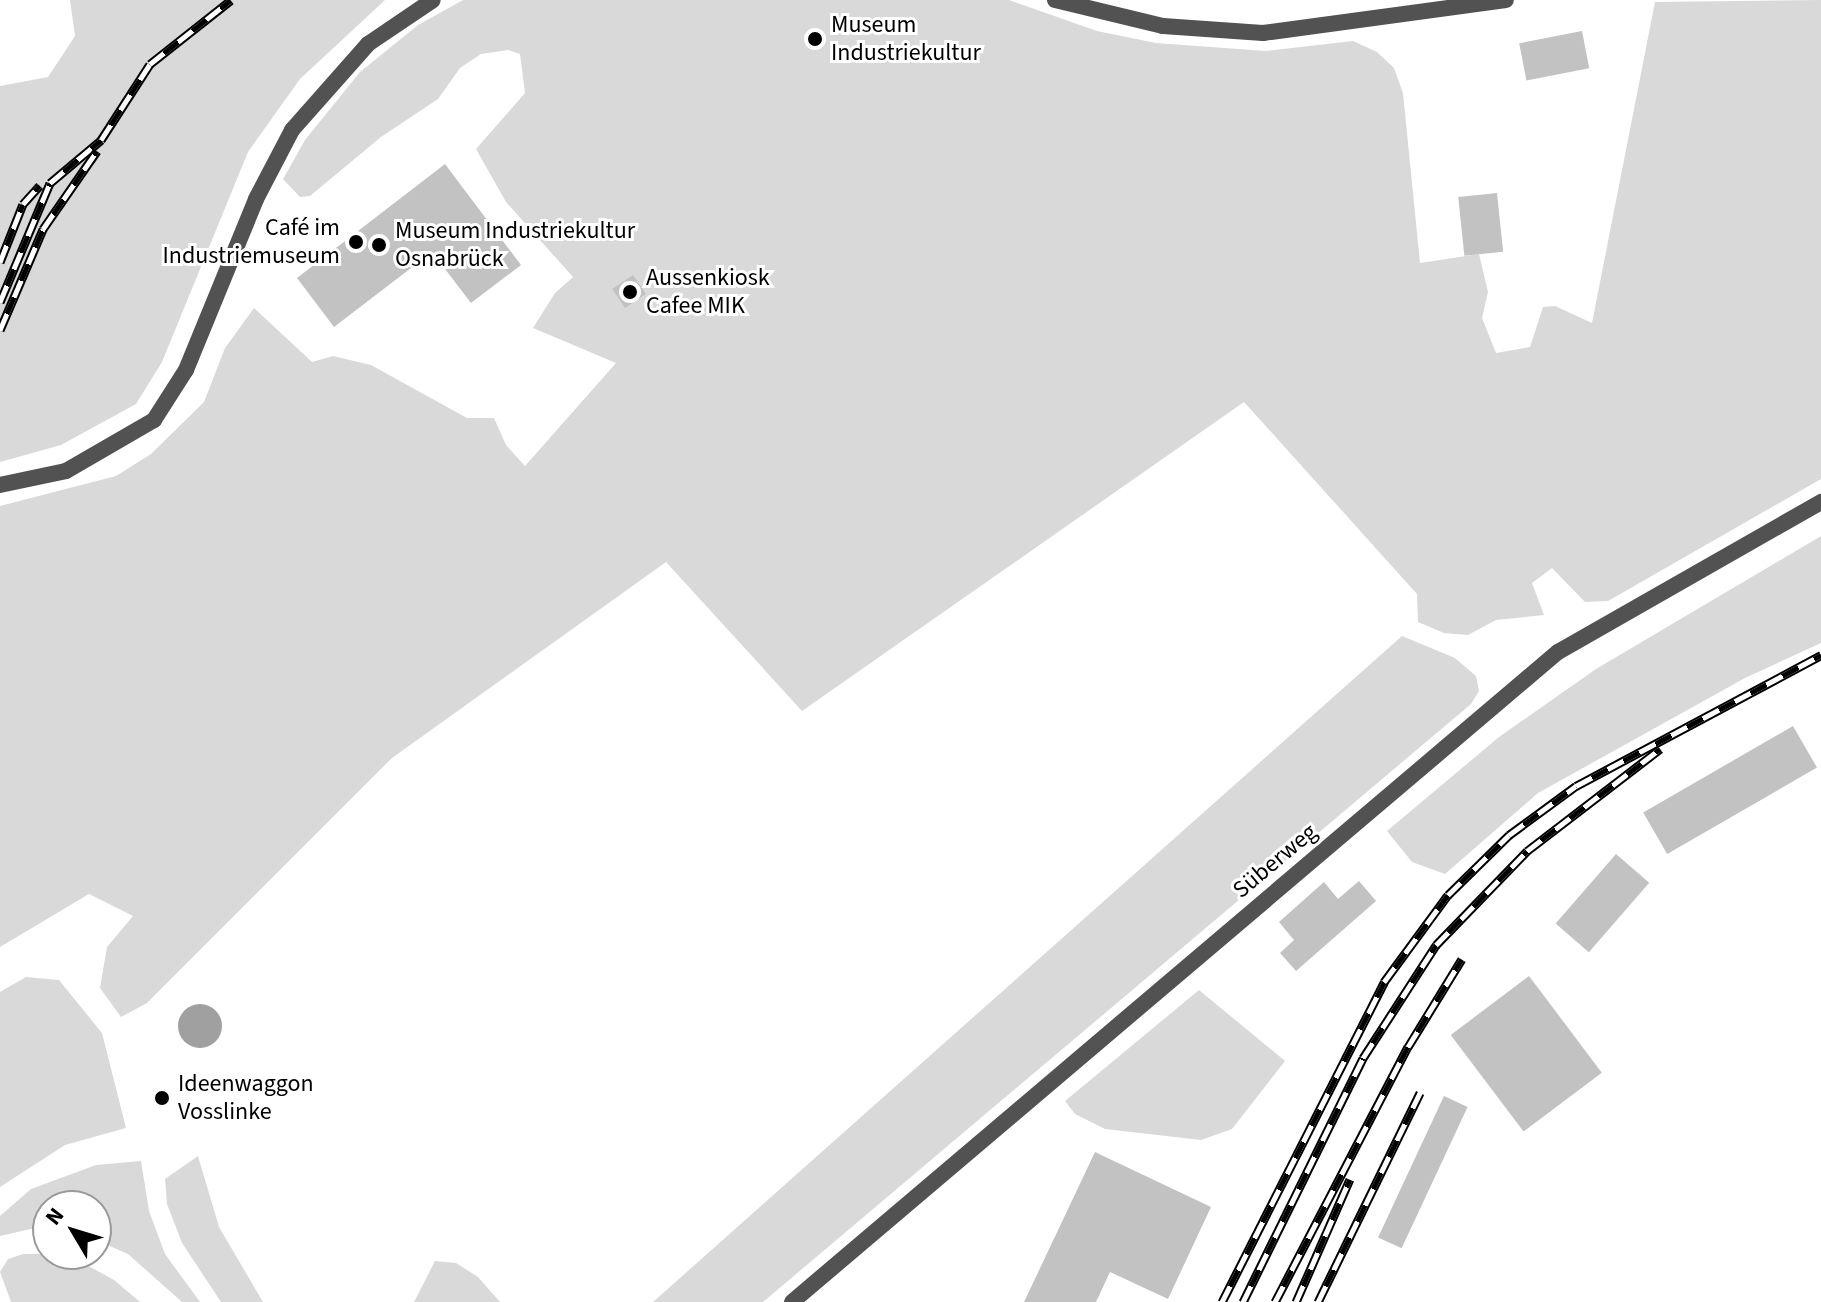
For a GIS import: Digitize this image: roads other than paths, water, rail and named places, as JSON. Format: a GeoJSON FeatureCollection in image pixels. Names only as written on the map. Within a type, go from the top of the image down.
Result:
{"type":"FeatureCollection","features":[{"type":"Feature","properties":{"kind":"street"},"geometry":{"type":"LineString","coordinates":[[0,485],[66,471],[135,435],[163,411],[192,356],[271,166],[292,130],[368,44],[433,0]]}},
{"type":"Feature","properties":{"kind":"street"},"geometry":{"type":"LineString","coordinates":[[1055,0],[1163,26],[1263,33],[1506,0]]}},
{"type":"Feature","properties":{"kind":"street","name":"Süberweg"},"geometry":{"type":"LineString","coordinates":[[792,1302],[1558,652],[1821,502]]}},
{"type":"Feature","properties":{"kind":"railway"},"geometry":{"type":"LineString","coordinates":[[0,302],[50,183],[101,140],[150,64],[231,0]]}},
{"type":"Feature","properties":{"kind":"railway"},"geometry":{"type":"LineString","coordinates":[[0,330],[43,229],[97,151]]}},
{"type":"Feature","properties":{"kind":"railway"},"geometry":{"type":"LineString","coordinates":[[0,262],[23,204],[40,185]]}},
{"type":"Feature","properties":{"kind":"railway"},"geometry":{"type":"LineString","coordinates":[[1222,1302],[1384,982],[1448,895],[1509,835],[1576,786],[1821,655]]}},
{"type":"Feature","properties":{"kind":"railway"},"geometry":{"type":"LineString","coordinates":[[1243,1302],[1363,1058],[1436,945],[1527,851],[1660,749]]}},
{"type":"Feature","properties":{"kind":"railway"},"geometry":{"type":"LineString","coordinates":[[1275,1302],[1408,1047],[1462,959]]}},
{"type":"Feature","properties":{"kind":"railway"},"geometry":{"type":"LineString","coordinates":[[1318,1302],[1420,1093]]}},
{"type":"Feature","properties":{"kind":"railway"},"geometry":{"type":"LineString","coordinates":[[1296,1302],[1350,1179]]}},
{"type":"Feature","properties":{"kind":"place","name":"Museum Industriekultur"},"geometry":{"type":"Point","coordinates":[815,39]}},
{"type":"Feature","properties":{"kind":"place","name":"Café im Industriemuseum"},"geometry":{"type":"Point","coordinates":[356,242]}},
{"type":"Feature","properties":{"kind":"place","name":"Museum Industriekultur Osnabrück"},"geometry":{"type":"Point","coordinates":[379,245]}},
{"type":"Feature","properties":{"kind":"place","name":"Aussenkiosk Cafee MIK"},"geometry":{"type":"Point","coordinates":[630,292]}},
{"type":"Feature","properties":{"kind":"place","name":"Ideenwaggon Vosslinke"},"geometry":{"type":"Point","coordinates":[162,1098]}}]}
